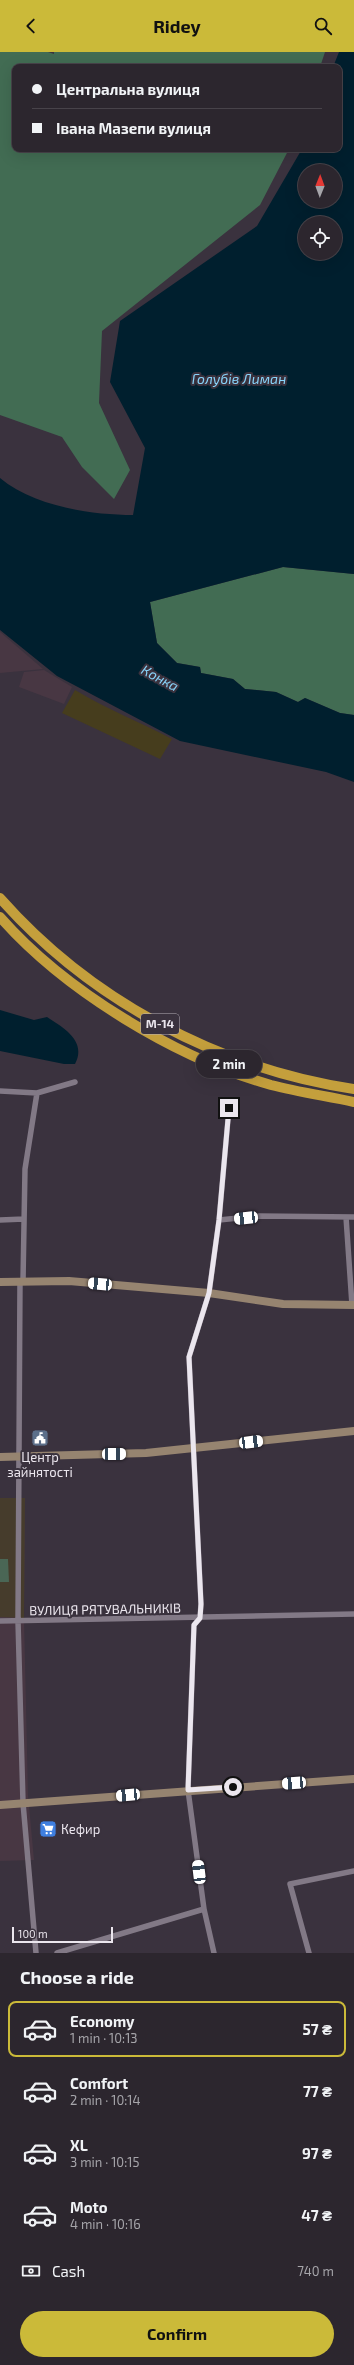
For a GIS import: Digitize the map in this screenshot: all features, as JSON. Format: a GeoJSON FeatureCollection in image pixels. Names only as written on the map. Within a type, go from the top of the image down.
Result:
{"type":"FeatureCollection","features":[{"type":"Feature","properties":{"kind":"highway","name":"М-14"},"geometry":{"type":"LineString","coordinates":[[0,898],[56,954],[141,1014],[189,1039],[276,1072],[354,1089]]}},
{"type":"Feature","properties":{"kind":"highway","name":"М-14"},"geometry":{"type":"LineString","coordinates":[[0,917],[44,960],[91,996],[145,1031],[190,1054],[270,1085],[354,1102]]}},
{"type":"Feature","properties":{"kind":"street"},"geometry":{"type":"LineString","coordinates":[[0,1091],[37,1093],[75,1082]]}},
{"type":"Feature","properties":{"kind":"street"},"geometry":{"type":"LineString","coordinates":[[36,1953],[23,1803],[18,1621],[21,1281],[24,1219],[24,1168],[37,1093]]}},
{"type":"Feature","properties":{"kind":"street"},"geometry":{"type":"LineString","coordinates":[[214,1953],[204,1909],[188,1790],[194,1625],[200,1618],[197,1516],[192,1449],[189,1357],[209,1293],[219,1220],[229,1108]]}},
{"type":"Feature","properties":{"kind":"street"},"geometry":{"type":"LineString","coordinates":[[219,1220],[259,1216],[354,1217]]}},
{"type":"Feature","properties":{"kind":"street"},"geometry":{"type":"LineString","coordinates":[[0,1282],[68,1281],[209,1293],[283,1304],[353,1305],[346,1217]]}},
{"type":"Feature","properties":{"kind":"street"},"geometry":{"type":"LineString","coordinates":[[0,1220],[24,1219]]}},
{"type":"Feature","properties":{"kind":"street"},"geometry":{"type":"LineString","coordinates":[[0,1457],[146,1453],[354,1431]]}},
{"type":"Feature","properties":{"kind":"street","name":"ВУЛИЦЯ РЯТУВАЛЬНИКІВ"},"geometry":{"type":"LineString","coordinates":[[0,1621],[354,1614]]}},
{"type":"Feature","properties":{"kind":"street"},"geometry":{"type":"LineString","coordinates":[[0,1805],[354,1779]]}},
{"type":"Feature","properties":{"kind":"street"},"geometry":{"type":"LineString","coordinates":[[309,1953],[290,1884],[354,1872]]}},
{"type":"Feature","properties":{"kind":"street"},"geometry":{"type":"LineString","coordinates":[[57,1953],[204,1909]]}},
{"type":"Feature","properties":{"kind":"shaded area"},"geometry":{"type":"Polygon","coordinates":[[[0,632],[43,669],[0,673],[0,632]]]}},
{"type":"Feature","properties":{"kind":"shaded area"},"geometry":{"type":"Polygon","coordinates":[[[44,670],[72,687],[64,704],[19,687],[24,672],[44,670]]]}},
{"type":"Feature","properties":{"kind":"shaded area"},"geometry":{"type":"Polygon","coordinates":[[[0,1498],[25,1498],[24,1618],[28,1795],[34,1860],[0,1861],[0,1498]]]}},
{"type":"Feature","properties":{"kind":"shaded area"},"geometry":{"type":"Polygon","coordinates":[[[0,1498],[25,1498],[24,1618],[0,1617],[0,1498]]]}},
{"type":"Feature","properties":{"kind":"green space"},"geometry":{"type":"Polygon","coordinates":[[[0,52],[48,52],[54,54],[54,52],[325,52],[321,64],[12,64],[12,152],[287,152],[260,205],[102,331],[99,403],[130,470],[114,499],[82,467],[62,437],[0,415],[0,52]]]}},
{"type":"Feature","properties":{"kind":"green space"},"geometry":{"type":"Polygon","coordinates":[[[283,567],[354,574],[354,715],[340,713],[305,698],[298,702],[276,692],[245,689],[233,679],[201,673],[200,667],[177,663],[157,643],[150,602],[283,567]]]}},
{"type":"Feature","properties":{"kind":"green space"},"geometry":{"type":"Polygon","coordinates":[[[0,1559],[8,1559],[9,1582],[0,1582],[0,1559]]]}},
{"type":"Feature","properties":{"kind":"sand"},"geometry":{"type":"Polygon","coordinates":[[[75,690],[172,739],[160,759],[62,713],[75,690]]]}},
{"type":"Feature","properties":{"kind":"water","name":"Голубів Лиман"},"geometry":{"type":"Polygon","coordinates":[[[339,52],[354,52],[354,574],[283,567],[150,602],[157,643],[177,663],[200,667],[201,673],[233,679],[245,689],[276,692],[298,702],[305,698],[340,713],[354,715],[354,782],[326,772],[180,741],[57,676],[0,630],[0,478],[13,488],[29,496],[63,507],[81,511],[117,515],[133,515],[145,448],[110,382],[120,321],[257,226],[300,152],[342,152],[342,64],[334,64],[339,52]]]}},
{"type":"Feature","properties":{"kind":"water"},"geometry":{"type":"Polygon","coordinates":[[[0,1010],[34,1020],[47,1017],[60,1026],[72,1036],[76,1042],[78,1056],[75,1064],[64,1064],[0,1051],[0,1010]]]}},
{"type":"Feature","properties":{"kind":"place","name":"Центр зайнятості"},"geometry":{"type":"Point","coordinates":[40,1438]}},
{"type":"Feature","properties":{"kind":"place","name":"Кефир"},"geometry":{"type":"Point","coordinates":[48,1829]}},
{"type":"Feature","properties":{"kind":"route"},"geometry":{"type":"LineString","coordinates":[[229,1108],[219,1220],[209,1293],[189,1357],[192,1449],[201,1604],[200,1618],[194,1625],[188,1790],[233,1787]]}},
{"type":"Feature","properties":{"kind":"water label","name":"Конка"},"geometry":{"type":"Point","coordinates":[160,678]}}]}
